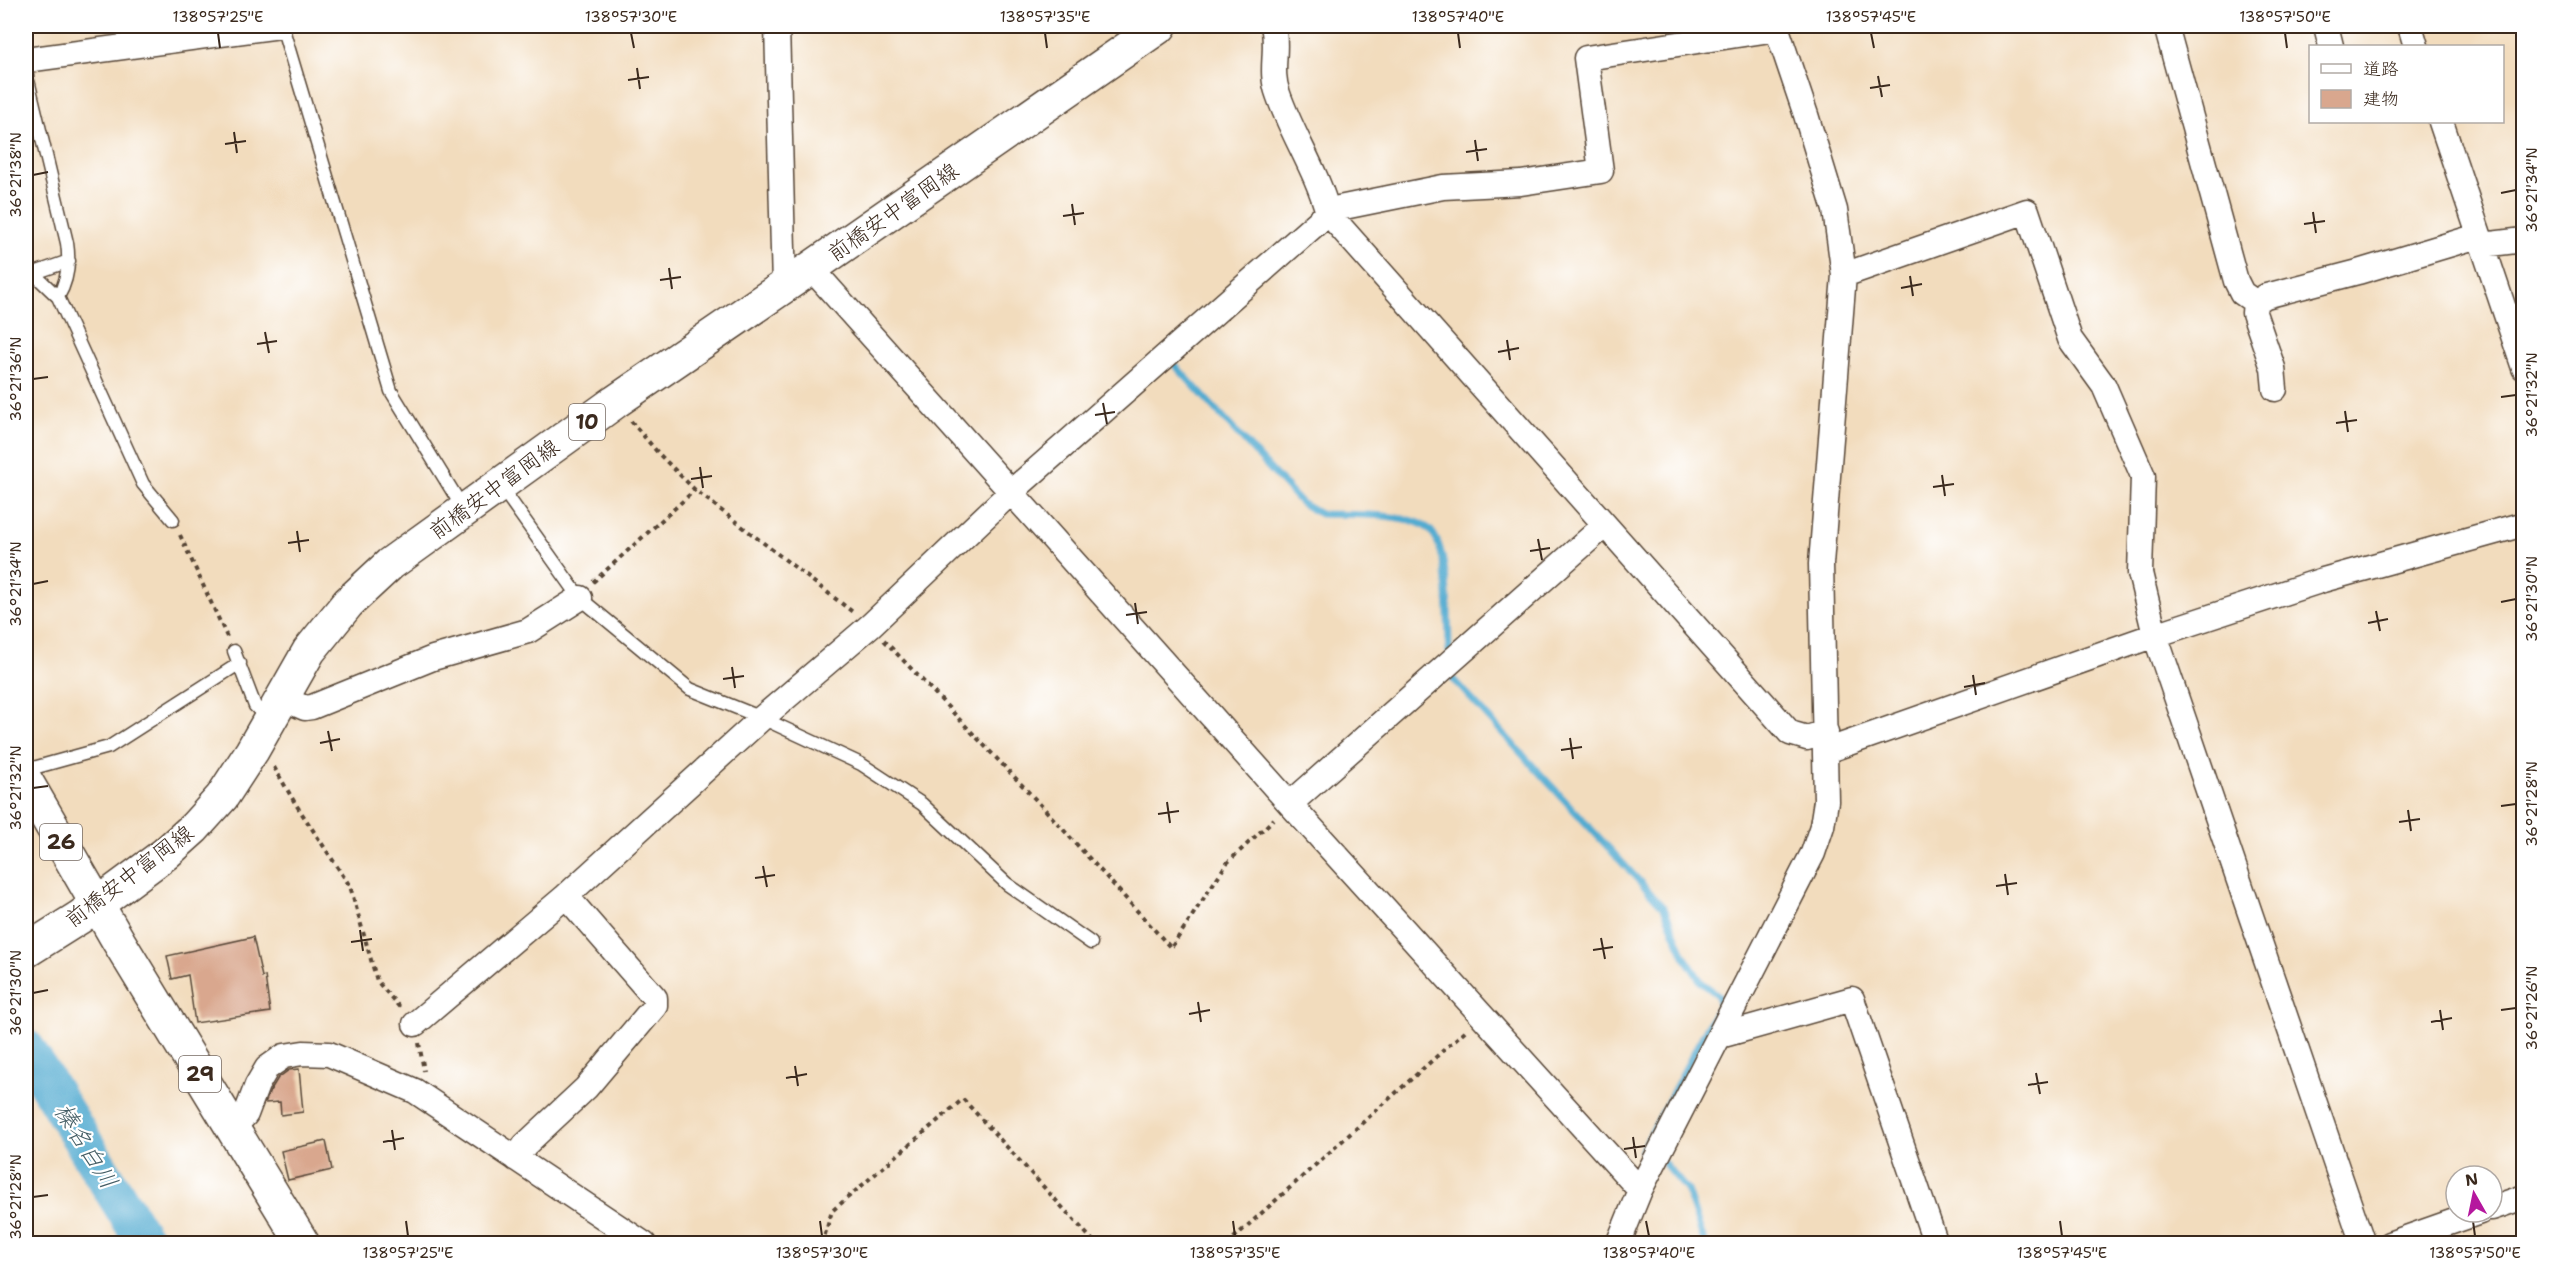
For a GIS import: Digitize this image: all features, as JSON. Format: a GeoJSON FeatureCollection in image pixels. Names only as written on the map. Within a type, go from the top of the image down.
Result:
{"type":"FeatureCollection","features":[{"type":"Feature","properties":{"kind":"main road","name":"前橋安中富岡線"},"geometry":{"type":"LineString","coordinates":[[26,951],[88,910],[165,854],[194,828],[222,797],[309,651],[348,603],[390,564],[615,402],[1160,26]]}},
{"type":"Feature","properties":{"kind":"main road","name":"26"},"geometry":{"type":"LineString","coordinates":[[26,781],[88,910]]}},
{"type":"Feature","properties":{"kind":"main road","name":"29"},"geometry":{"type":"LineString","coordinates":[[88,910],[233,1128],[303,1244]]}},
{"type":"Feature","properties":{"kind":"street"},"geometry":{"type":"LineString","coordinates":[[26,60],[221,30],[281,26]]}},
{"type":"Feature","properties":{"kind":"street"},"geometry":{"type":"LineString","coordinates":[[777,26],[784,287]]}},
{"type":"Feature","properties":{"kind":"street"},"geometry":{"type":"LineString","coordinates":[[1273,26],[1275,34],[1273,76],[1278,95],[1323,195],[1328,213],[1790,734],[1826,741],[2323,580],[2523,524]]}},
{"type":"Feature","properties":{"kind":"street"},"geometry":{"type":"LineString","coordinates":[[2166,26],[2236,281],[2242,293],[2254,302]]}},
{"type":"Feature","properties":{"kind":"street"},"geometry":{"type":"LineString","coordinates":[[2326,26],[2331,45]]}},
{"type":"Feature","properties":{"kind":"street"},"geometry":{"type":"LineString","coordinates":[[2409,26],[2416,45]]}},
{"type":"Feature","properties":{"kind":"street"},"geometry":{"type":"LineString","coordinates":[[415,1024],[566,896],[762,718],[871,625],[1010,493],[1328,213],[1339,208],[1443,187],[1521,183],[1601,171],[1586,58],[1777,27],[1835,210],[1844,275],[1821,564],[1826,801],[1822,825],[1813,854],[1640,1190],[1618,1244]]}},
{"type":"Feature","properties":{"kind":"street"},"geometry":{"type":"LineString","coordinates":[[2441,123],[2523,368]]}},
{"type":"Feature","properties":{"kind":"street"},"geometry":{"type":"LineString","coordinates":[[1844,275],[2026,211],[2070,339],[2104,386],[2143,476],[2140,573],[2155,635],[2363,1244]]}},
{"type":"Feature","properties":{"kind":"street"},"geometry":{"type":"LineString","coordinates":[[2254,302],[2266,296],[2480,240],[2523,240]]}},
{"type":"Feature","properties":{"kind":"street"},"geometry":{"type":"LineString","coordinates":[[811,268],[1010,493],[1640,1190]]}},
{"type":"Feature","properties":{"kind":"street"},"geometry":{"type":"LineString","coordinates":[[2254,302],[2254,313],[2273,368],[2275,389]]}},
{"type":"Feature","properties":{"kind":"street"},"geometry":{"type":"LineString","coordinates":[[1290,804],[1604,526]]}},
{"type":"Feature","properties":{"kind":"street"},"geometry":{"type":"LineString","coordinates":[[276,709],[312,707],[433,658],[528,631],[580,598]]}},
{"type":"Feature","properties":{"kind":"street"},"geometry":{"type":"LineString","coordinates":[[516,1159],[525,1145],[586,1088],[655,1006],[655,998],[566,896]]}},
{"type":"Feature","properties":{"kind":"street"},"geometry":{"type":"LineString","coordinates":[[1720,1036],[1852,999],[1936,1244]]}},
{"type":"Feature","properties":{"kind":"street"},"geometry":{"type":"LineString","coordinates":[[233,1128],[246,1114],[257,1085],[267,1068],[284,1056],[303,1053],[329,1054],[414,1091],[644,1244]]}},
{"type":"Feature","properties":{"kind":"street"},"geometry":{"type":"LineString","coordinates":[[2504,1204],[2523,1197]]}},
{"type":"Feature","properties":{"kind":"street"},"geometry":{"type":"LineString","coordinates":[[2389,1244],[2446,1224]]}},
{"type":"Feature","properties":{"kind":"lane"},"geometry":{"type":"LineString","coordinates":[[281,26],[391,391],[465,511]]}},
{"type":"Feature","properties":{"kind":"lane"},"geometry":{"type":"LineString","coordinates":[[26,72],[67,243],[69,261],[64,286],[57,297]]}},
{"type":"Feature","properties":{"kind":"lane"},"geometry":{"type":"LineString","coordinates":[[30,275],[69,261]]}},
{"type":"Feature","properties":{"kind":"lane"},"geometry":{"type":"LineString","coordinates":[[30,275],[57,297],[143,484],[173,520]]}},
{"type":"Feature","properties":{"kind":"lane"},"geometry":{"type":"LineString","coordinates":[[500,486],[580,598],[690,689],[762,718],[861,764],[922,804],[1007,884],[1091,943]]}},
{"type":"Feature","properties":{"kind":"lane"},"geometry":{"type":"LineString","coordinates":[[234,651],[255,706],[276,709]]}},
{"type":"Feature","properties":{"kind":"lane"},"geometry":{"type":"LineString","coordinates":[[26,770],[109,747],[240,663]]}},
{"type":"Feature","properties":{"kind":"path"},"geometry":{"type":"LineString","coordinates":[[615,402],[659,454],[695,490],[871,625],[1039,803],[1171,948],[1227,863],[1290,804]]}},
{"type":"Feature","properties":{"kind":"path"},"geometry":{"type":"LineString","coordinates":[[580,598],[584,590],[695,490]]}},
{"type":"Feature","properties":{"kind":"path"},"geometry":{"type":"LineString","coordinates":[[173,520],[234,651]]}},
{"type":"Feature","properties":{"kind":"path"},"geometry":{"type":"LineString","coordinates":[[273,765],[280,773],[295,803],[350,886],[377,981],[415,1024],[430,1101]]}},
{"type":"Feature","properties":{"kind":"path"},"geometry":{"type":"LineString","coordinates":[[1227,1244],[1482,1015]]}},
{"type":"Feature","properties":{"kind":"path"},"geometry":{"type":"LineString","coordinates":[[822,1244],[832,1211],[963,1099],[1096,1244]]}},
{"type":"Feature","properties":{"kind":"building"},"geometry":{"type":"Polygon","coordinates":[[[253,937],[262,977],[265,976],[270,1012],[195,1023],[188,975],[172,979],[167,956],[253,937]]]}},
{"type":"Feature","properties":{"kind":"building"},"geometry":{"type":"Polygon","coordinates":[[[299,1069],[303,1112],[281,1115],[280,1102],[265,1103],[278,1078],[289,1070],[299,1069]]]}},
{"type":"Feature","properties":{"kind":"building"},"geometry":{"type":"Polygon","coordinates":[[[326,1141],[332,1170],[288,1180],[281,1151],[326,1141]]]}},
{"type":"Feature","properties":{"kind":"waterway"},"geometry":{"type":"LineString","coordinates":[[1173,363],[1301,503],[1320,514],[1393,517],[1420,524],[1429,529],[1436,538],[1444,568],[1449,651]]}},
{"type":"Feature","properties":{"kind":"waterway"},"geometry":{"type":"LineString","coordinates":[[1451,677],[1664,908],[1684,956],[1702,983],[1718,995],[1719,1005],[1642,1151]]}},
{"type":"Feature","properties":{"kind":"waterway","name":"榛名白川"},"geometry":{"type":"LineString","coordinates":[[26,1049],[146,1244]]}},
{"type":"Feature","properties":{"kind":"waterway"},"geometry":{"type":"LineString","coordinates":[[1665,1164],[1687,1190],[1705,1244]]}}]}
